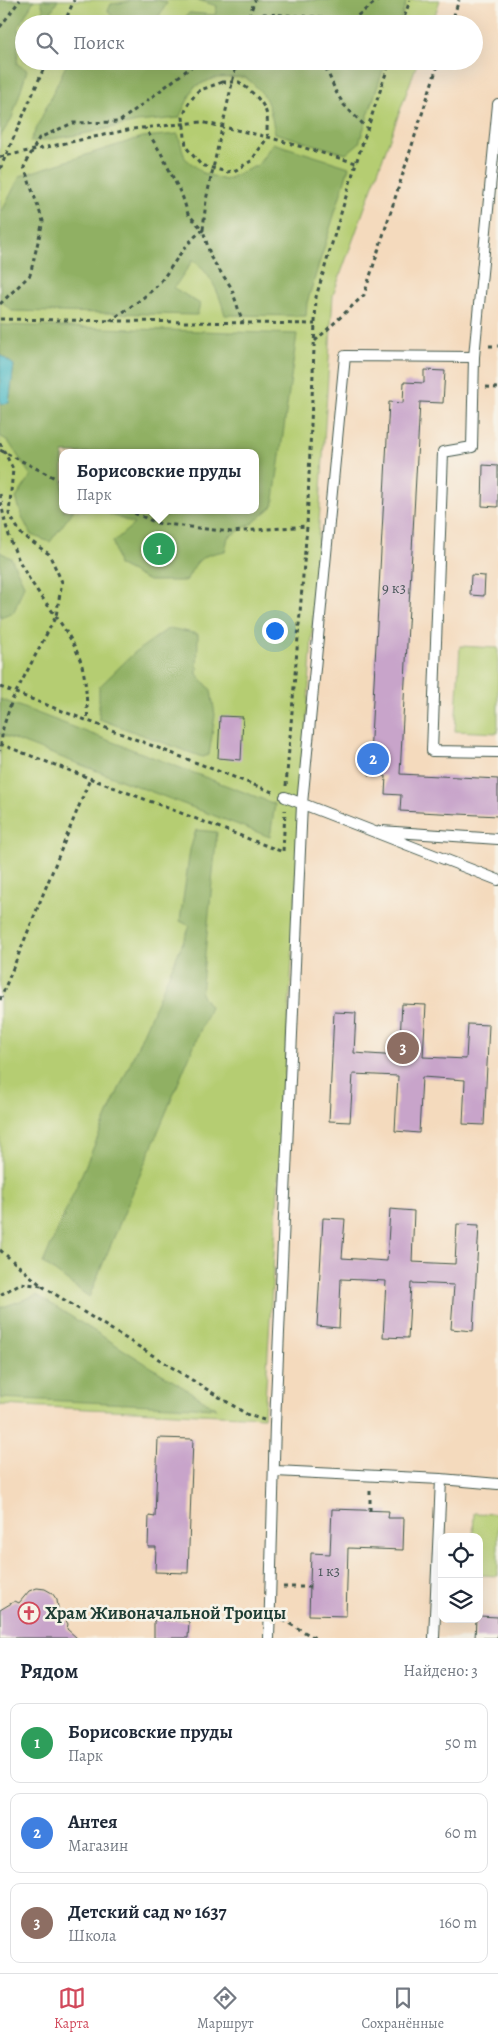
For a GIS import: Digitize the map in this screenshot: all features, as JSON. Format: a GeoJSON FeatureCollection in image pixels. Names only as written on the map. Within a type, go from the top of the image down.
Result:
{"type":"FeatureCollection","features":[{"type":"Feature","properties":{"kind":"lane"},"geometry":{"type":"LineString","coordinates":[[498,104],[474,357],[472,447],[443,452],[432,751],[498,752]]}},
{"type":"Feature","properties":{"kind":"lane"},"geometry":{"type":"LineString","coordinates":[[269,1638],[275,1424],[302,804],[345,356],[474,357]]}},
{"type":"Feature","properties":{"kind":"lane"},"geometry":{"type":"LineString","coordinates":[[285,798],[498,880]]}},
{"type":"Feature","properties":{"kind":"lane"},"geometry":{"type":"LineString","coordinates":[[370,830],[498,839]]}},
{"type":"Feature","properties":{"kind":"lane"},"geometry":{"type":"LineString","coordinates":[[275,1471],[440,1479],[498,1484]]}},
{"type":"Feature","properties":{"kind":"lane"},"geometry":{"type":"LineString","coordinates":[[434,1638],[440,1479]]}},
{"type":"Feature","properties":{"kind":"path"},"geometry":{"type":"LineString","coordinates":[[0,27],[20,0]]}},
{"type":"Feature","properties":{"kind":"path"},"geometry":{"type":"LineString","coordinates":[[68,15],[74,0]]}},
{"type":"Feature","properties":{"kind":"path"},"geometry":{"type":"LineString","coordinates":[[249,15],[255,0]]}},
{"type":"Feature","properties":{"kind":"path"},"geometry":{"type":"LineString","coordinates":[[359,15],[378,0]]}},
{"type":"Feature","properties":{"kind":"path"},"geometry":{"type":"LineString","coordinates":[[405,15],[410,0]]}},
{"type":"Feature","properties":{"kind":"path"},"geometry":{"type":"LineString","coordinates":[[454,15],[459,0]]}},
{"type":"Feature","properties":{"kind":"path"},"geometry":{"type":"LineString","coordinates":[[264,14],[279,15]]}},
{"type":"Feature","properties":{"kind":"path"},"geometry":{"type":"LineString","coordinates":[[0,169],[43,70]]}},
{"type":"Feature","properties":{"kind":"path"},"geometry":{"type":"LineString","coordinates":[[0,304],[30,275],[43,221],[24,167],[39,138],[73,123],[119,122],[186,70]]}},
{"type":"Feature","properties":{"kind":"path"},"geometry":{"type":"LineString","coordinates":[[235,70],[206,200],[203,230],[211,258],[231,287],[243,323]]}},
{"type":"Feature","properties":{"kind":"path"},"geometry":{"type":"LineString","coordinates":[[327,70],[340,98],[368,129]]}},
{"type":"Feature","properties":{"kind":"path"},"geometry":{"type":"LineString","coordinates":[[1,744],[283,852],[285,798],[307,526],[316,297],[356,163],[387,70]]}},
{"type":"Feature","properties":{"kind":"path"},"geometry":{"type":"LineString","coordinates":[[314,342],[364,296],[436,70]]}},
{"type":"Feature","properties":{"kind":"path"},"geometry":{"type":"LineString","coordinates":[[222,82],[239,82],[263,104],[267,117],[266,128],[268,137],[251,161],[236,170],[227,172],[201,165],[186,147],[184,124],[183,117],[188,104],[198,92],[222,82]]}},
{"type":"Feature","properties":{"kind":"path"},"geometry":{"type":"LineString","coordinates":[[0,157],[145,128],[201,122],[268,137],[356,163]]}},
{"type":"Feature","properties":{"kind":"path"},"geometry":{"type":"LineString","coordinates":[[145,128],[161,153],[183,198],[188,214],[203,230]]}},
{"type":"Feature","properties":{"kind":"path"},"geometry":{"type":"LineString","coordinates":[[110,321],[139,300],[163,279],[194,236],[203,230]]}},
{"type":"Feature","properties":{"kind":"path"},"geometry":{"type":"LineString","coordinates":[[0,319],[315,324]]}},
{"type":"Feature","properties":{"kind":"path"},"geometry":{"type":"LineString","coordinates":[[0,443],[13,469],[9,514],[22,535],[49,554],[62,582],[56,616],[15,693],[3,728],[0,751]]}},
{"type":"Feature","properties":{"kind":"path"},"geometry":{"type":"LineString","coordinates":[[0,450],[59,480]]}},
{"type":"Feature","properties":{"kind":"path"},"geometry":{"type":"LineString","coordinates":[[0,494],[3,518],[12,549],[30,580],[56,616],[79,657],[86,688],[88,721]]}},
{"type":"Feature","properties":{"kind":"path"},"geometry":{"type":"LineString","coordinates":[[136,514],[157,523],[231,532],[307,526]]}},
{"type":"Feature","properties":{"kind":"path"},"geometry":{"type":"LineString","coordinates":[[0,687],[285,798]]}},
{"type":"Feature","properties":{"kind":"path"},"geometry":{"type":"LineString","coordinates":[[0,1000],[90,778]]}},
{"type":"Feature","properties":{"kind":"path"},"geometry":{"type":"LineString","coordinates":[[0,1250],[42,1286],[248,1415],[275,1424]]}},
{"type":"Feature","properties":{"kind":"path"},"geometry":{"type":"LineString","coordinates":[[0,1295],[21,1283],[42,1286]]}},
{"type":"Feature","properties":{"kind":"path"},"geometry":{"type":"LineString","coordinates":[[370,1476],[370,1511]]}},
{"type":"Feature","properties":{"kind":"path"},"geometry":{"type":"LineString","coordinates":[[270,1587],[310,1587]]}},
{"type":"Feature","properties":{"kind":"path"},"geometry":{"type":"LineString","coordinates":[[270,1612],[315,1638]]}},
{"type":"Feature","properties":{"kind":"green space"},"geometry":{"type":"Polygon","coordinates":[[[0,0],[440,0],[435,15],[15,15],[15,70],[415,70],[333,295],[264,1417],[0,1405],[0,0]]]}},
{"type":"Feature","properties":{"kind":"green space"},"geometry":{"type":"Polygon","coordinates":[[[0,0],[34,0],[25,15],[15,15],[15,70],[27,70],[12,118],[0,137],[0,0]]]}},
{"type":"Feature","properties":{"kind":"green space"},"geometry":{"type":"Polygon","coordinates":[[[41,0],[58,0],[49,15],[45,15],[41,0]]]}},
{"type":"Feature","properties":{"kind":"green space"},"geometry":{"type":"Polygon","coordinates":[[[130,0],[159,0],[167,3],[160,15],[111,15],[108,11],[111,4],[130,0]]]}},
{"type":"Feature","properties":{"kind":"green space"},"geometry":{"type":"Polygon","coordinates":[[[198,0],[407,0],[402,15],[215,15],[217,6],[198,0]]]}},
{"type":"Feature","properties":{"kind":"green space"},"geometry":{"type":"Polygon","coordinates":[[[189,13],[215,15],[187,15],[189,13]]]}},
{"type":"Feature","properties":{"kind":"green space"},"geometry":{"type":"Polygon","coordinates":[[[64,70],[383,70],[359,143],[346,154],[275,133],[267,101],[259,90],[245,77],[214,78],[194,87],[179,118],[137,122],[78,135],[30,142],[64,70]]]}},
{"type":"Feature","properties":{"kind":"green space"},"geometry":{"type":"Polygon","coordinates":[[[178,134],[185,158],[203,173],[225,180],[258,165],[273,143],[349,167],[307,303],[306,316],[225,315],[210,278],[193,260],[174,288],[200,304],[197,315],[12,311],[0,300],[0,215],[20,176],[143,137],[178,134]]]}},
{"type":"Feature","properties":{"kind":"green space"},"geometry":{"type":"Polygon","coordinates":[[[0,325],[297,334],[273,506],[253,523],[228,537],[225,551],[210,554],[200,560],[186,581],[149,581],[118,565],[113,542],[134,524],[110,514],[259,514],[259,449],[59,449],[59,514],[71,514],[50,542],[31,535],[16,498],[31,476],[8,441],[0,436],[0,404],[9,402],[14,365],[0,355],[0,325]]]}},
{"type":"Feature","properties":{"kind":"green space"},"geometry":{"type":"Polygon","coordinates":[[[0,552],[11,558],[24,585],[14,612],[0,617],[0,552]]]}},
{"type":"Feature","properties":{"kind":"green space"},"geometry":{"type":"Polygon","coordinates":[[[169,628],[198,634],[197,674],[211,690],[215,715],[209,755],[202,757],[99,719],[99,687],[134,653],[169,628]]]}},
{"type":"Feature","properties":{"kind":"green space"},"geometry":{"type":"Polygon","coordinates":[[[460,646],[498,648],[498,733],[455,731],[460,646]]]}},
{"type":"Feature","properties":{"kind":"green space"},"geometry":{"type":"Polygon","coordinates":[[[0,699],[275,804],[270,837],[0,734],[0,699]]]}},
{"type":"Feature","properties":{"kind":"green space"},"geometry":{"type":"Polygon","coordinates":[[[196,830],[217,832],[201,994],[210,1007],[89,1297],[43,1263],[190,926],[180,921],[190,850],[196,830]]]}},
{"type":"Feature","properties":{"kind":"green space"},"geometry":{"type":"Polygon","coordinates":[[[37,1295],[216,1408],[0,1398],[0,1308],[37,1295]]]}},
{"type":"Feature","properties":{"kind":"green space"},"geometry":{"type":"Polygon","coordinates":[[[474,1513],[498,1514],[498,1576],[483,1575],[483,1533],[473,1533],[474,1513]]]}},
{"type":"Feature","properties":{"kind":"water"},"geometry":{"type":"Polygon","coordinates":[[[0,355],[14,365],[9,403],[0,404],[0,355]]]}},
{"type":"Feature","properties":{"kind":"building"},"geometry":{"type":"Polygon","coordinates":[[[424,370],[445,371],[443,403],[420,402],[400,774],[498,779],[498,816],[400,811],[401,795],[385,794],[386,776],[369,775],[389,402],[403,403],[404,382],[424,383],[424,370]]]}},
{"type":"Feature","properties":{"kind":"building"},"geometry":{"type":"Polygon","coordinates":[[[483,465],[498,466],[498,507],[482,506],[483,465]]]}},
{"type":"Feature","properties":{"kind":"building"},"geometry":{"type":"Polygon","coordinates":[[[471,575],[485,576],[484,596],[470,595],[471,575]]]}},
{"type":"Feature","properties":{"kind":"building"},"geometry":{"type":"Polygon","coordinates":[[[220,716],[243,717],[241,760],[218,758],[220,716]]]}},
{"type":"Feature","properties":{"kind":"building"},"geometry":{"type":"Polygon","coordinates":[[[402,1004],[426,1005],[423,1057],[466,1059],[468,1024],[489,1025],[484,1125],[463,1124],[465,1080],[422,1077],[419,1133],[395,1131],[398,1076],[353,1074],[350,1122],[329,1121],[334,1012],[356,1013],[354,1053],[399,1056],[402,1004]]]}},
{"type":"Feature","properties":{"kind":"building"},"geometry":{"type":"Polygon","coordinates":[[[390,1209],[414,1211],[412,1262],[455,1264],[457,1224],[479,1225],[473,1331],[451,1329],[454,1285],[411,1283],[408,1338],[383,1337],[386,1281],[341,1279],[339,1328],[317,1326],[323,1218],[345,1219],[342,1258],[387,1261],[390,1209]]]}},
{"type":"Feature","properties":{"kind":"building"},"geometry":{"type":"Polygon","coordinates":[[[158,1438],[193,1439],[188,1573],[155,1572],[156,1547],[148,1547],[149,1516],[155,1517],[158,1438]]]}},
{"type":"Feature","properties":{"kind":"building"},"geometry":{"type":"Polygon","coordinates":[[[332,1509],[389,1511],[388,1518],[404,1518],[403,1550],[348,1548],[346,1616],[309,1615],[311,1553],[330,1554],[332,1509]]]}},
{"type":"Feature","properties":{"kind":"building","name":"Храм Живоначальной Троицы"},"geometry":{"type":"Polygon","coordinates":[[[37,1588],[45,1589],[52,1593],[57,1600],[59,1616],[65,1619],[68,1624],[67,1629],[77,1638],[0,1638],[0,1610],[15,1601],[19,1603],[29,1591],[37,1588]]]}},
{"type":"Feature","properties":{"kind":"building"},"geometry":{"type":"Polygon","coordinates":[[[483,1616],[498,1617],[498,1638],[475,1638],[476,1623],[483,1623],[483,1616]]]}},
{"type":"Feature","properties":{"kind":"building"},"geometry":{"type":"Polygon","coordinates":[[[154,1620],[189,1621],[188,1638],[154,1638],[154,1620]]]}},
{"type":"Feature","properties":{"kind":"place","name":"Борисовские пруды"},"geometry":{"type":"Point","coordinates":[159,549]}},
{"type":"Feature","properties":{"kind":"place","name":"Антея"},"geometry":{"type":"Point","coordinates":[373,759]}},
{"type":"Feature","properties":{"kind":"place","name":"Детский сад № 1637"},"geometry":{"type":"Point","coordinates":[403,1048]}},
{"type":"Feature","properties":{"kind":"place","name":"Храм Живоначальной Троицы"},"geometry":{"type":"Point","coordinates":[29,1613]}}]}
